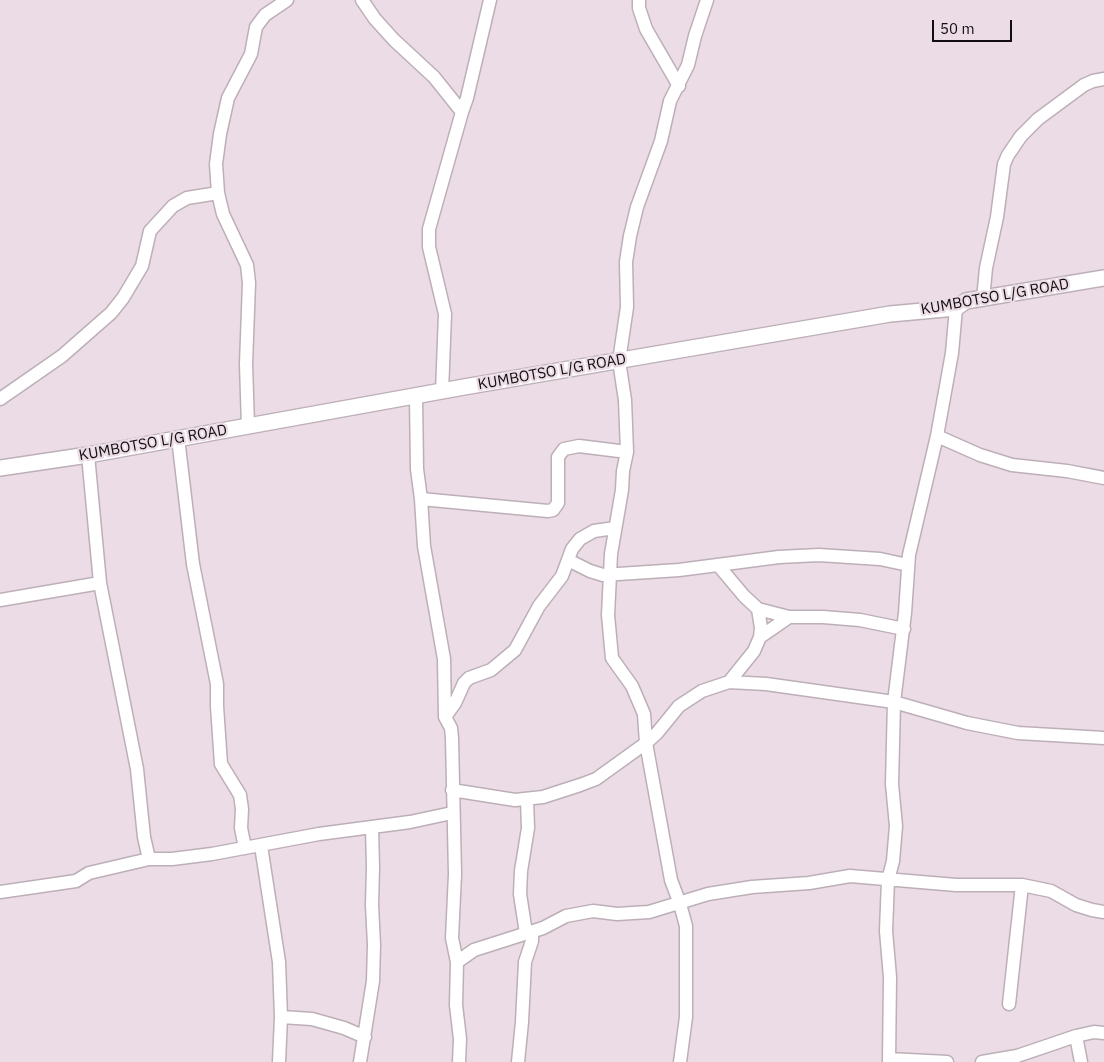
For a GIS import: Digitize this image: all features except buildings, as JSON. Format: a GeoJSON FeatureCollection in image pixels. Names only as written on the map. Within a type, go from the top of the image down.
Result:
{"type":"FeatureCollection","features":[{"type":"Feature","properties":{"kind":"main road","name":"KUMBOTSO L/G ROAD"},"geometry":{"type":"LineString","coordinates":[[0,468],[88,455],[890,314],[956,308],[966,301],[1104,278]]}},
{"type":"Feature","properties":{"kind":"street"},"geometry":{"type":"LineString","coordinates":[[248,426],[246,364],[249,283],[247,265],[223,214],[218,193],[216,164],[228,98],[251,54],[256,27],[266,16],[287,0]]}},
{"type":"Feature","properties":{"kind":"street"},"geometry":{"type":"LineString","coordinates":[[362,0],[375,19],[394,40],[434,77],[462,112]]}},
{"type":"Feature","properties":{"kind":"street"},"geometry":{"type":"LineString","coordinates":[[442,392],[445,314],[429,246],[429,229],[467,98],[490,0]]}},
{"type":"Feature","properties":{"kind":"street"},"geometry":{"type":"LineString","coordinates":[[639,0],[639,8],[646,29],[679,86]]}},
{"type":"Feature","properties":{"kind":"street"},"geometry":{"type":"LineString","coordinates":[[680,1062],[686,1017],[686,926],[671,880],[646,743],[644,714],[632,686],[612,658],[608,615],[611,554],[627,452],[625,400],[619,362],[627,307],[626,262],[630,236],[637,206],[661,141],[670,101],[688,65],[707,0]]}},
{"type":"Feature","properties":{"kind":"street"},"geometry":{"type":"LineString","coordinates":[[983,299],[986,268],[997,217],[1002,174],[1008,155],[1021,136],[1038,119],[1084,85],[1093,81],[1104,80]]}},
{"type":"Feature","properties":{"kind":"street"},"geometry":{"type":"LineString","coordinates":[[0,399],[62,356],[111,313],[123,298],[142,266],[150,231],[173,206],[187,198],[218,193]]}},
{"type":"Feature","properties":{"kind":"street"},"geometry":{"type":"LineString","coordinates":[[948,1062],[889,1061],[890,976],[886,931],[888,880],[893,862],[896,826],[892,784],[894,702],[904,629],[908,565],[914,530],[937,436],[952,353],[956,308]]}},
{"type":"Feature","properties":{"kind":"street"},"geometry":{"type":"LineString","coordinates":[[416,396],[417,469],[424,546],[444,659],[445,716],[451,728],[452,813],[455,832],[452,938],[457,962],[456,1005],[460,1039],[459,1062]]}},
{"type":"Feature","properties":{"kind":"street"},"geometry":{"type":"LineString","coordinates":[[937,436],[980,455],[1012,465],[1067,471],[1104,478]]}},
{"type":"Feature","properties":{"kind":"street"},"geometry":{"type":"LineString","coordinates":[[178,438],[193,564],[217,684],[221,764],[240,795],[245,848]]}},
{"type":"Feature","properties":{"kind":"street"},"geometry":{"type":"LineString","coordinates":[[421,499],[548,512],[553,510],[558,503],[558,457],[564,448],[579,446],[627,452]]}},
{"type":"Feature","properties":{"kind":"street"},"geometry":{"type":"LineString","coordinates":[[88,455],[100,583],[136,769],[144,837],[149,858]]}},
{"type":"Feature","properties":{"kind":"street"},"geometry":{"type":"LineString","coordinates":[[445,716],[455,703],[464,683],[469,678],[491,670],[515,650],[538,606],[562,576],[572,549],[580,539],[594,532],[615,528]]}},
{"type":"Feature","properties":{"kind":"street"},"geometry":{"type":"LineString","coordinates":[[568,560],[597,574],[679,570],[779,557],[819,555],[880,559],[908,565]]}},
{"type":"Feature","properties":{"kind":"street"},"geometry":{"type":"LineString","coordinates":[[718,565],[744,596],[758,609],[789,617],[860,620],[904,629]]}},
{"type":"Feature","properties":{"kind":"street"},"geometry":{"type":"LineString","coordinates":[[0,600],[100,583]]}},
{"type":"Feature","properties":{"kind":"street"},"geometry":{"type":"LineString","coordinates":[[729,682],[754,651],[760,637],[761,628],[758,609]]}},
{"type":"Feature","properties":{"kind":"street"},"geometry":{"type":"LineString","coordinates":[[760,637],[789,617]]}},
{"type":"Feature","properties":{"kind":"street"},"geometry":{"type":"LineString","coordinates":[[452,790],[515,800],[542,797],[596,779],[646,743],[679,706],[702,691],[729,682],[766,684],[894,702],[939,716],[1010,732],[1104,738]]}},
{"type":"Feature","properties":{"kind":"street"},"geometry":{"type":"LineString","coordinates":[[644,714],[654,720],[667,721]]}},
{"type":"Feature","properties":{"kind":"street"},"geometry":{"type":"LineString","coordinates":[[518,1062],[525,962],[532,941],[520,894],[521,872],[528,828],[527,799]]}},
{"type":"Feature","properties":{"kind":"street"},"geometry":{"type":"LineString","coordinates":[[0,892],[76,881],[89,873],[149,858],[172,858],[261,846],[319,834],[372,828],[452,813]]}},
{"type":"Feature","properties":{"kind":"street"},"geometry":{"type":"LineString","coordinates":[[360,1062],[373,981],[372,828]]}},
{"type":"Feature","properties":{"kind":"street"},"geometry":{"type":"LineString","coordinates":[[261,846],[279,962],[281,1017],[279,1062]]}},
{"type":"Feature","properties":{"kind":"street"},"geometry":{"type":"LineString","coordinates":[[457,962],[474,950],[544,928],[566,916],[592,911],[618,914],[649,912],[708,894],[752,887],[809,883],[850,876],[956,885],[1022,885],[1046,889],[1083,907],[1104,912]]}},
{"type":"Feature","properties":{"kind":"street"},"geometry":{"type":"LineString","coordinates":[[1009,1004],[1022,885]]}},
{"type":"Feature","properties":{"kind":"street"},"geometry":{"type":"LineString","coordinates":[[281,1017],[312,1019],[344,1028],[365,1037]]}},
{"type":"Feature","properties":{"kind":"street"},"geometry":{"type":"LineString","coordinates":[[982,1062],[1017,1056],[1076,1036],[1104,1032]]}},
{"type":"Feature","properties":{"kind":"street"},"geometry":{"type":"LineString","coordinates":[[1076,1036],[1081,1062]]}}]}
